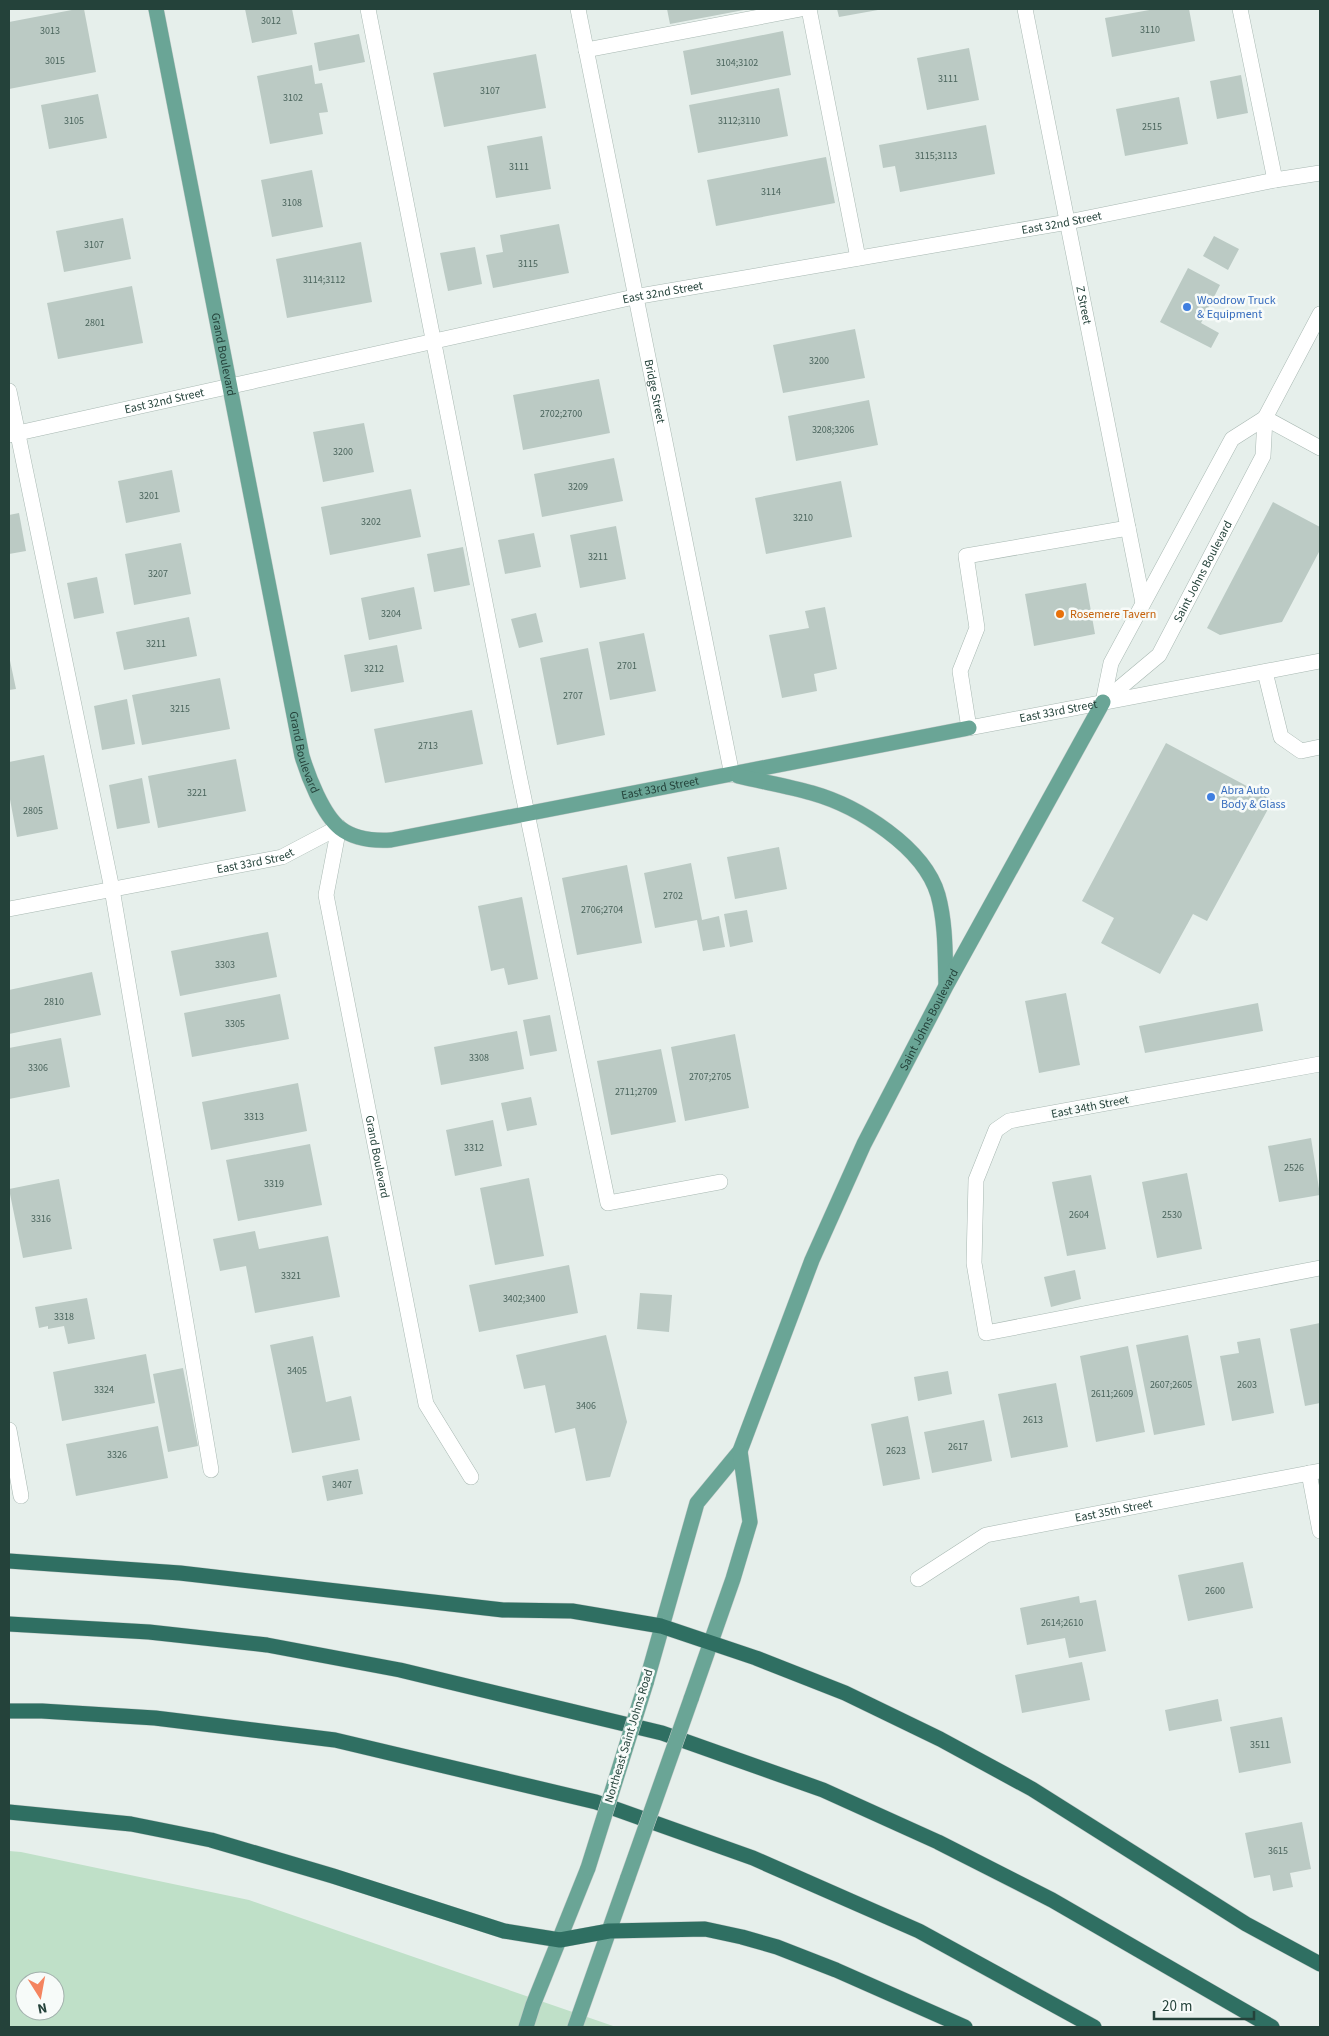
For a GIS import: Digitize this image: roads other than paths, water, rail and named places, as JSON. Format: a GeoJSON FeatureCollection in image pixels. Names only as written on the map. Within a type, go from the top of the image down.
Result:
{"type":"FeatureCollection","features":[{"type":"Feature","properties":{"kind":"highway"},"geometry":{"type":"LineString","coordinates":[[9,1561],[180,1573],[503,1610],[572,1611],[661,1626],[756,1658],[845,1693],[940,1739],[1032,1789],[1246,1924],[1320,1964]]}},
{"type":"Feature","properties":{"kind":"highway"},"geometry":{"type":"LineString","coordinates":[[9,1624],[149,1632],[268,1646],[400,1670],[662,1733],[823,1790],[938,1842],[1052,1900],[1272,2027]]}},
{"type":"Feature","properties":{"kind":"highway"},"geometry":{"type":"LineString","coordinates":[[9,1711],[42,1711],[155,1718],[335,1740],[596,1802],[754,1858],[919,1931],[1094,2027]]}},
{"type":"Feature","properties":{"kind":"highway"},"geometry":{"type":"LineString","coordinates":[[9,1812],[130,1824],[211,1840],[333,1876],[504,1931],[560,1940],[610,1931],[705,1929],[742,1937],[836,1970],[965,2027]]}},
{"type":"Feature","properties":{"kind":"main road","name":"Grand Boulevard"},"geometry":{"type":"LineString","coordinates":[[156,9],[302,756],[317,795],[339,827]]}},
{"type":"Feature","properties":{"kind":"main road","name":"Saint Johns Boulevard"},"geometry":{"type":"LineString","coordinates":[[779,1348],[812,1260],[864,1144],[946,986],[1103,702]]}},
{"type":"Feature","properties":{"kind":"main road","name":"East 33rd Street"},"geometry":{"type":"LineString","coordinates":[[339,827],[348,833],[369,840],[392,840],[969,728]]}},
{"type":"Feature","properties":{"kind":"main road"},"geometry":{"type":"LineString","coordinates":[[732,775],[813,793],[842,804],[881,828],[915,855],[930,876],[938,895],[944,930],[946,986]]}},
{"type":"Feature","properties":{"kind":"main road","name":"Northeast Saint Johns Road"},"geometry":{"type":"LineString","coordinates":[[526,2027],[532,2005],[588,1868],[646,1683],[697,1503],[740,1451],[779,1348]]}},
{"type":"Feature","properties":{"kind":"main road","name":"Northeast Saint Johns Road"},"geometry":{"type":"LineString","coordinates":[[575,2027],[691,1699],[750,1522],[740,1451]]}},
{"type":"Feature","properties":{"kind":"street"},"geometry":{"type":"LineString","coordinates":[[368,9],[526,813],[608,1203],[720,1182]]}},
{"type":"Feature","properties":{"kind":"street","name":"Bridge Street"},"geometry":{"type":"LineString","coordinates":[[578,9],[634,297],[732,775]]}},
{"type":"Feature","properties":{"kind":"street"},"geometry":{"type":"LineString","coordinates":[[586,50],[801,9]]}},
{"type":"Feature","properties":{"kind":"street"},"geometry":{"type":"LineString","coordinates":[[810,9],[858,258]]}},
{"type":"Feature","properties":{"kind":"street","name":"Z Street"},"geometry":{"type":"LineString","coordinates":[[1026,9],[1143,603]]}},
{"type":"Feature","properties":{"kind":"street"},"geometry":{"type":"LineString","coordinates":[[1240,9],[1275,180]]}},
{"type":"Feature","properties":{"kind":"street","name":"East 32nd Street"},"geometry":{"type":"LineString","coordinates":[[13,434],[634,297],[1068,222],[1275,180],[1320,173]]}},
{"type":"Feature","properties":{"kind":"street","name":"Saint Johns Boulevard"},"geometry":{"type":"LineString","coordinates":[[1103,702],[1159,655],[1263,456],[1265,418],[1320,314]]}},
{"type":"Feature","properties":{"kind":"street"},"geometry":{"type":"LineString","coordinates":[[9,391],[13,434],[112,889],[212,1470]]}},
{"type":"Feature","properties":{"kind":"street"},"geometry":{"type":"LineString","coordinates":[[1265,418],[1320,448]]}},
{"type":"Feature","properties":{"kind":"street","name":"Saint Johns Boulevard"},"geometry":{"type":"LineString","coordinates":[[1103,702],[1111,662],[1232,439],[1265,418]]}},
{"type":"Feature","properties":{"kind":"street"},"geometry":{"type":"LineString","coordinates":[[969,728],[960,671],[977,628],[966,556],[1128,528]]}},
{"type":"Feature","properties":{"kind":"street","name":"East 33rd Street"},"geometry":{"type":"LineString","coordinates":[[969,728],[1320,661]]}},
{"type":"Feature","properties":{"kind":"street"},"geometry":{"type":"LineString","coordinates":[[1265,672],[1281,737],[1301,751],[1320,747]]}},
{"type":"Feature","properties":{"kind":"street","name":"East 33rd Street"},"geometry":{"type":"LineString","coordinates":[[9,909],[282,857],[339,827]]}},
{"type":"Feature","properties":{"kind":"street","name":"Grand Boulevard"},"geometry":{"type":"LineString","coordinates":[[339,827],[326,895],[426,1404],[471,1477]]}},
{"type":"Feature","properties":{"kind":"street","name":"East 34th Street"},"geometry":{"type":"LineString","coordinates":[[1320,1064],[1009,1121],[1002,1124],[990,1140],[976,1180],[974,1263],[986,1332],[1320,1268]]}},
{"type":"Feature","properties":{"kind":"street"},"geometry":{"type":"LineString","coordinates":[[9,1430],[21,1496]]}},
{"type":"Feature","properties":{"kind":"street"},"geometry":{"type":"LineString","coordinates":[[1315,1472],[1320,1531]]}},
{"type":"Feature","properties":{"kind":"street","name":"East 35th Street"},"geometry":{"type":"LineString","coordinates":[[918,1579],[986,1535],[1315,1472]]}},
{"type":"Feature","properties":{"kind":"place","name":"Woodrow Truck & Equipment"},"geometry":{"type":"Point","coordinates":[1187,307]}},
{"type":"Feature","properties":{"kind":"place","name":"Rosemere Tavern"},"geometry":{"type":"Point","coordinates":[1060,614]}},
{"type":"Feature","properties":{"kind":"place","name":"Abra Auto Body & Glass"},"geometry":{"type":"Point","coordinates":[1211,797]}}]}
